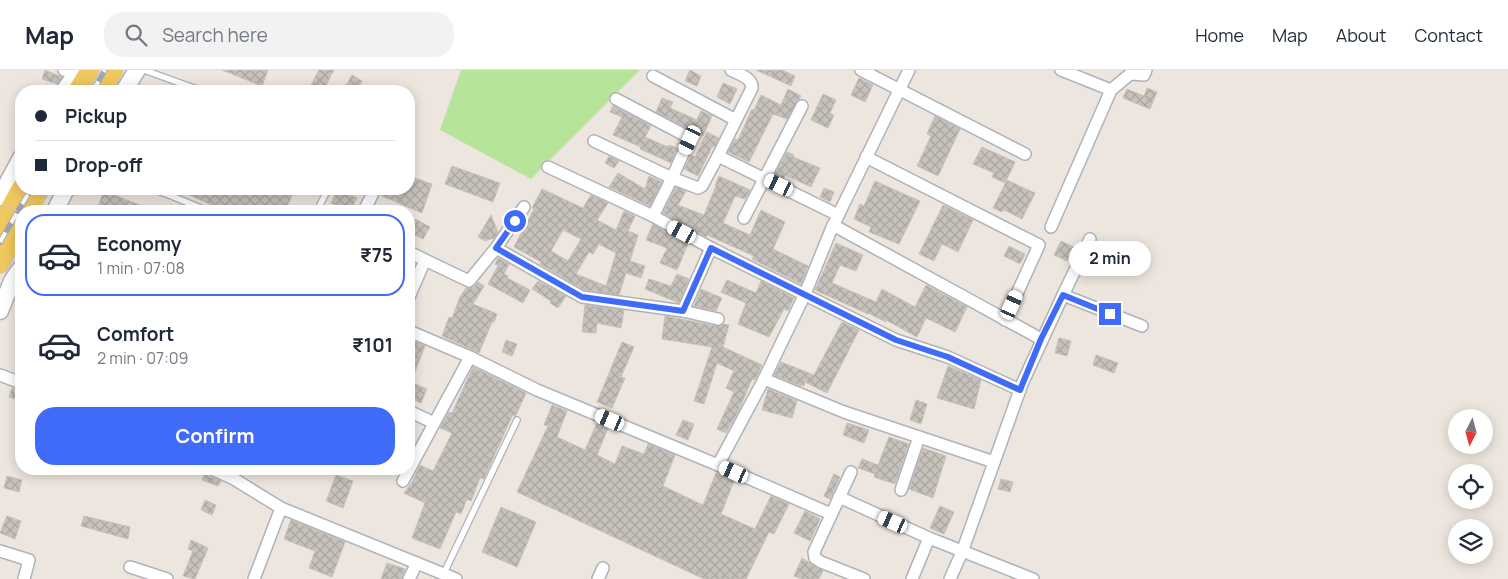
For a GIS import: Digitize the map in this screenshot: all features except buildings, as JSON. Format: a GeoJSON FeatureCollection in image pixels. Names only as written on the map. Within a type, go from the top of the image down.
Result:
{"type":"FeatureCollection","features":[{"type":"Feature","properties":{"kind":"main road"},"geometry":{"type":"LineString","coordinates":[[105,85],[114,70]]}},
{"type":"Feature","properties":{"kind":"main road"},"geometry":{"type":"LineString","coordinates":[[0,226],[17,195]]}},
{"type":"Feature","properties":{"kind":"main road"},"geometry":{"type":"LineString","coordinates":[[0,264],[15,235]]}},
{"type":"Feature","properties":{"kind":"street"},"geometry":{"type":"LineString","coordinates":[[128,85],[137,70]]}},
{"type":"Feature","properties":{"kind":"street"},"geometry":{"type":"LineString","coordinates":[[594,141],[672,178],[698,188],[702,186],[753,84],[732,70]]}},
{"type":"Feature","properties":{"kind":"street"},"geometry":{"type":"LineString","coordinates":[[862,70],[1025,154]]}},
{"type":"Feature","properties":{"kind":"street"},"geometry":{"type":"LineString","coordinates":[[718,465],[764,379],[805,294],[836,220],[909,70]]}},
{"type":"Feature","properties":{"kind":"street"},"geometry":{"type":"LineString","coordinates":[[1061,70],[1111,90]]}},
{"type":"Feature","properties":{"kind":"street"},"geometry":{"type":"LineString","coordinates":[[1051,227],[1111,90],[1129,75],[1144,75],[1146,70]]}},
{"type":"Feature","properties":{"kind":"street"},"geometry":{"type":"LineString","coordinates":[[69,85],[78,75]]}},
{"type":"Feature","properties":{"kind":"street"},"geometry":{"type":"LineString","coordinates":[[653,76],[736,120]]}},
{"type":"Feature","properties":{"kind":"street"},"geometry":{"type":"LineString","coordinates":[[616,99],[690,138],[653,216]]}},
{"type":"Feature","properties":{"kind":"street"},"geometry":{"type":"LineString","coordinates":[[744,218],[802,106]]}},
{"type":"Feature","properties":{"kind":"street"},"geometry":{"type":"LineString","coordinates":[[718,156],[764,178],[1005,320],[1041,339]]}},
{"type":"Feature","properties":{"kind":"street"},"geometry":{"type":"LineString","coordinates":[[866,157],[1039,245],[1005,320]]}},
{"type":"Feature","properties":{"kind":"street"},"geometry":{"type":"LineString","coordinates":[[548,166],[653,216],[711,248],[896,340],[948,357],[1020,390]]}},
{"type":"Feature","properties":{"kind":"street"},"geometry":{"type":"LineString","coordinates":[[4,201],[15,173]]}},
{"type":"Feature","properties":{"kind":"street"},"geometry":{"type":"LineString","coordinates":[[415,255],[469,281],[496,248],[524,208]]}},
{"type":"Feature","properties":{"kind":"street"},"geometry":{"type":"LineString","coordinates":[[950,579],[962,552],[1020,390],[1041,339],[1090,238]]}},
{"type":"Feature","properties":{"kind":"street"},"geometry":{"type":"LineString","coordinates":[[496,248],[582,297],[683,311],[718,319]]}},
{"type":"Feature","properties":{"kind":"street"},"geometry":{"type":"LineString","coordinates":[[683,311],[711,248]]}},
{"type":"Feature","properties":{"kind":"street"},"geometry":{"type":"LineString","coordinates":[[415,284],[426,260]]}},
{"type":"Feature","properties":{"kind":"street"},"geometry":{"type":"LineString","coordinates":[[0,311],[15,284]]}},
{"type":"Feature","properties":{"kind":"street"},"geometry":{"type":"LineString","coordinates":[[1063,295],[1142,326]]}},
{"type":"Feature","properties":{"kind":"street"},"geometry":{"type":"LineString","coordinates":[[415,334],[470,357],[537,390],[831,514]]}},
{"type":"Feature","properties":{"kind":"street"},"geometry":{"type":"LineString","coordinates":[[415,458],[470,357]]}},
{"type":"Feature","properties":{"kind":"street"},"geometry":{"type":"LineString","coordinates":[[0,375],[15,381]]}},
{"type":"Feature","properties":{"kind":"street"},"geometry":{"type":"LineString","coordinates":[[764,379],[844,412],[994,462]]}},
{"type":"Feature","properties":{"kind":"street"},"geometry":{"type":"LineString","coordinates":[[415,414],[434,423]]}},
{"type":"Feature","properties":{"kind":"street"},"geometry":{"type":"LineString","coordinates":[[901,490],[919,437]]}},
{"type":"Feature","properties":{"kind":"street"},"geometry":{"type":"LineString","coordinates":[[851,472],[814,552],[815,558],[864,579]]}},
{"type":"Feature","properties":{"kind":"street"},"geometry":{"type":"LineString","coordinates":[[225,475],[281,508],[456,579]]}},
{"type":"Feature","properties":{"kind":"street"},"geometry":{"type":"LineString","coordinates":[[403,480],[406,475]]}},
{"type":"Feature","properties":{"kind":"street"},"geometry":{"type":"LineString","coordinates":[[839,497],[929,538],[1032,579]]}},
{"type":"Feature","properties":{"kind":"street"},"geometry":{"type":"LineString","coordinates":[[254,579],[281,508]]}},
{"type":"Feature","properties":{"kind":"street"},"geometry":{"type":"LineString","coordinates":[[912,579],[929,538]]}},
{"type":"Feature","properties":{"kind":"street"},"geometry":{"type":"LineString","coordinates":[[0,551],[30,560],[24,579]]}},
{"type":"Feature","properties":{"kind":"street"},"geometry":{"type":"LineString","coordinates":[[412,578],[417,563]]}},
{"type":"Feature","properties":{"kind":"street"},"geometry":{"type":"LineString","coordinates":[[130,567],[167,579]]}},
{"type":"Feature","properties":{"kind":"street"},"geometry":{"type":"LineString","coordinates":[[598,579],[603,568]]}},
{"type":"Feature","properties":{"kind":"lane"},"geometry":{"type":"LineString","coordinates":[[144,70],[186,85]]}},
{"type":"Feature","properties":{"kind":"lane"},"geometry":{"type":"LineString","coordinates":[[176,195],[196,205]]}},
{"type":"Feature","properties":{"kind":"lane"},"geometry":{"type":"LineString","coordinates":[[444,574],[517,420]]}},
{"type":"Feature","properties":{"kind":"path"},"geometry":{"type":"LineString","coordinates":[[4,201],[15,209]]}},
{"type":"Feature","properties":{"kind":"green space"},"geometry":{"type":"Polygon","coordinates":[[[461,70],[640,70],[531,179],[440,130],[461,70]]]}},
{"type":"Feature","properties":{"kind":"railway"},"geometry":{"type":"LineString","coordinates":[[96,85],[105,70]]}},
{"type":"Feature","properties":{"kind":"railway"},"geometry":{"type":"LineString","coordinates":[[22,205],[27,195]]}},
{"type":"Feature","properties":{"kind":"railway"},"geometry":{"type":"LineString","coordinates":[[0,242],[15,216]]}},
{"type":"Feature","properties":{"kind":"route"},"geometry":{"type":"LineString","coordinates":[[515,221],[496,248],[582,297],[683,311],[711,248],[896,340],[948,357],[1020,390],[1041,339],[1063,295],[1110,314]]}}]}
